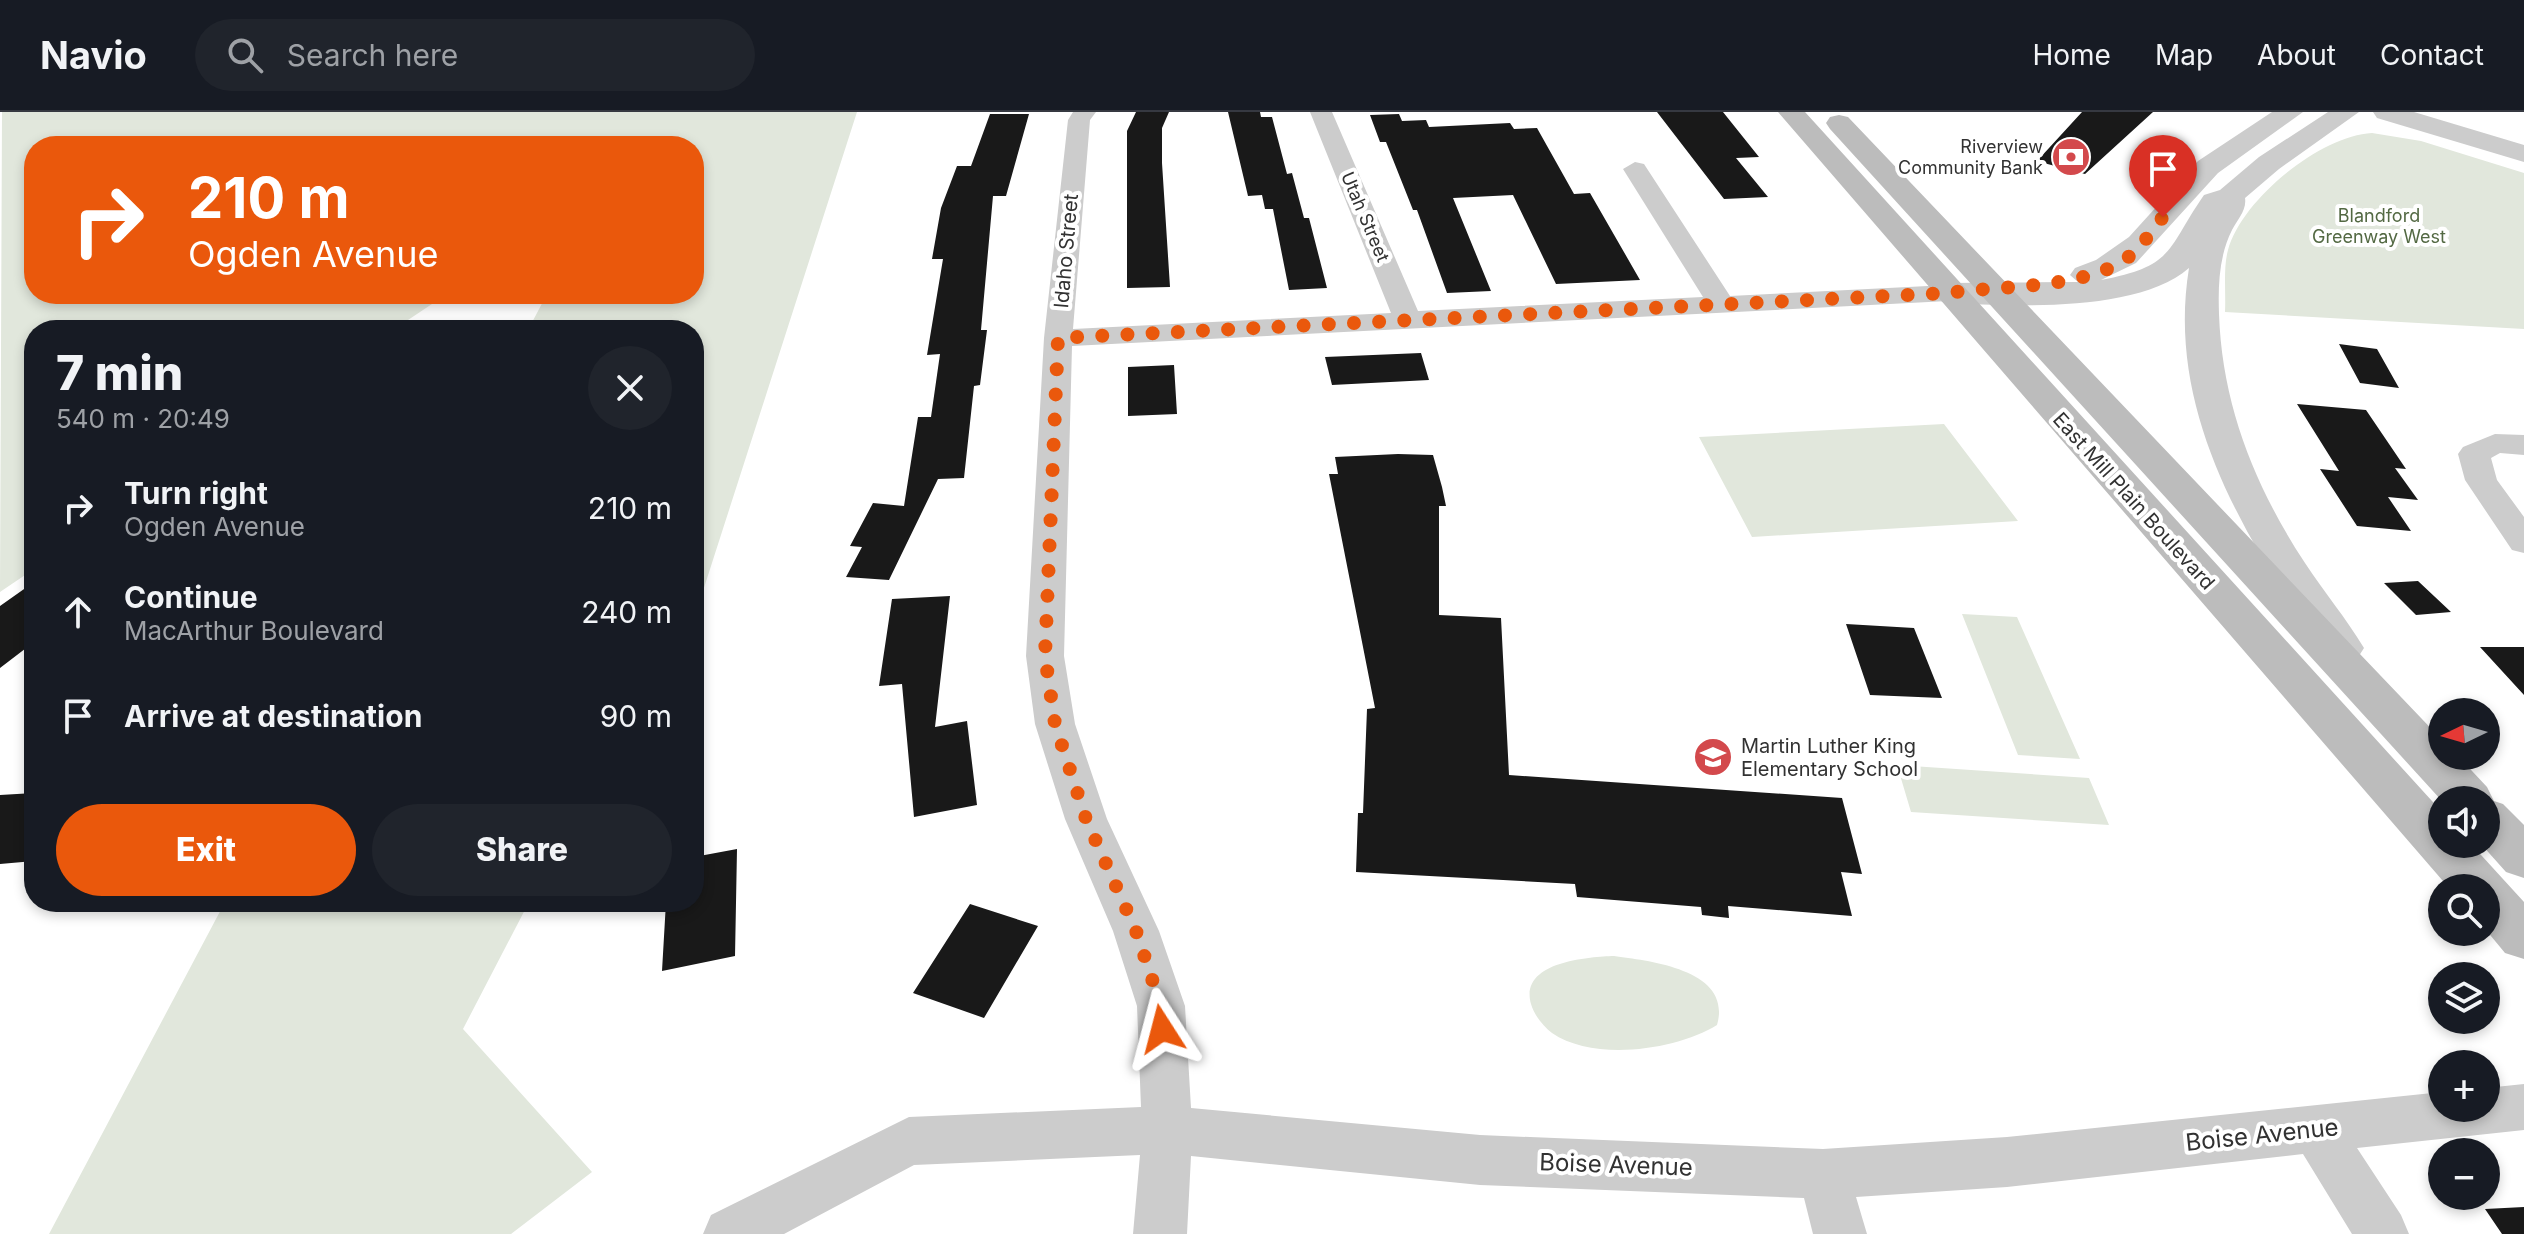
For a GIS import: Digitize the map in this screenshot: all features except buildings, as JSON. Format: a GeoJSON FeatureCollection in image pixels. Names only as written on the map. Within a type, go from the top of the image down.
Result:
{"type":"FeatureCollection","features":[{"type":"Feature","properties":{"kind":"main road","name":"East Mill Plain Boulevard"},"geometry":{"type":"LineString","coordinates":[[1791,112],[1948,293],[2467,874]]}},
{"type":"Feature","properties":{"kind":"main road","name":"East Mill Plain Boulevard"},"geometry":{"type":"LineString","coordinates":[[1829,112],[2457,786]]}},
{"type":"Feature","properties":{"kind":"main road"},"geometry":{"type":"LineString","coordinates":[[2500,832],[2524,858]]}},
{"type":"Feature","properties":{"kind":"main road"},"geometry":{"type":"LineString","coordinates":[[2500,910],[2524,937]]}},
{"type":"Feature","properties":{"kind":"street","name":"Idaho Street"},"geometry":{"type":"LineString","coordinates":[[1085,112],[1079,120],[1058,338],[1045,656],[1055,724],[1086,819],[1136,931],[1161,1006],[1167,1130],[1160,1234]]}},
{"type":"Feature","properties":{"kind":"street","name":"Utah Street"},"geometry":{"type":"LineString","coordinates":[[1321,112],[1408,321]]}},
{"type":"Feature","properties":{"kind":"street"},"geometry":{"type":"LineString","coordinates":[[1995,292],[2065,280],[2123,260],[2207,169],[2290,112]]}},
{"type":"Feature","properties":{"kind":"street"},"geometry":{"type":"LineString","coordinates":[[1058,338],[1721,303],[2101,288],[2170,269],[2185,253],[2214,201],[2230,196],[2269,163],[2346,112]]}},
{"type":"Feature","properties":{"kind":"street"},"geometry":{"type":"LineString","coordinates":[[2386,112],[2524,154]]}},
{"type":"Feature","properties":{"kind":"street"},"geometry":{"type":"LineString","coordinates":[[1635,169],[1721,303]]}},
{"type":"Feature","properties":{"kind":"street"},"geometry":{"type":"LineString","coordinates":[[2230,196],[2232,206],[2211,239],[2202,271],[2204,373],[2220,440],[2275,552],[2390,715]]}},
{"type":"Feature","properties":{"kind":"street"},"geometry":{"type":"LineString","coordinates":[[2524,445],[2495,443],[2474,454],[2481,480],[2524,542]]}},
{"type":"Feature","properties":{"kind":"street","name":"Boise Avenue"},"geometry":{"type":"LineString","coordinates":[[730,1234],[909,1141],[1167,1130],[1480,1160],[1823,1174],[2007,1162],[2524,1107]]}},
{"type":"Feature","properties":{"kind":"street"},"geometry":{"type":"LineString","coordinates":[[2316,1130],[2382,1234]]}},
{"type":"Feature","properties":{"kind":"street"},"geometry":{"type":"LineString","coordinates":[[1823,1174],[1840,1234]]}},
{"type":"Feature","properties":{"kind":"green space"},"geometry":{"type":"Polygon","coordinates":[[[2,112],[857,112],[704,588],[704,320],[533,320],[542,304],[704,304],[704,136],[24,136],[24,304],[432,304],[408,320],[24,320],[24,576],[0,592],[2,112]]]}},
{"type":"Feature","properties":{"kind":"green space","name":"Blandford Greenway West"},"geometry":{"type":"Polygon","coordinates":[[[2372,133],[2421,141],[2524,173],[2524,329],[2225,312],[2226,257],[2236,230],[2249,211],[2266,191],[2307,158],[2330,145],[2372,133]]]}},
{"type":"Feature","properties":{"kind":"green space"},"geometry":{"type":"Polygon","coordinates":[[[1944,424],[2018,521],[1752,537],[1699,437],[1944,424]]]}},
{"type":"Feature","properties":{"kind":"green space"},"geometry":{"type":"Polygon","coordinates":[[[1962,614],[2017,617],[2080,759],[2018,755],[1962,614]]]}},
{"type":"Feature","properties":{"kind":"green space"},"geometry":{"type":"Polygon","coordinates":[[[1897,765],[2089,778],[2109,825],[1911,812],[1897,765]]]}},
{"type":"Feature","properties":{"kind":"green space"},"geometry":{"type":"Polygon","coordinates":[[[220,912],[524,912],[463,1029],[592,1172],[511,1234],[49,1234],[220,912]]]}},
{"type":"Feature","properties":{"kind":"green space"},"geometry":{"type":"Polygon","coordinates":[[[1614,956],[1667,966],[1701,980],[1713,992],[1719,1006],[1717,1025],[1680,1041],[1612,1050],[1570,1042],[1542,1024],[1531,1004],[1530,990],[1535,979],[1558,965],[1614,956]]]}},
{"type":"Feature","properties":{"kind":"place","name":"Riverview Community Bank"},"geometry":{"type":"Point","coordinates":[2071,157]}},
{"type":"Feature","properties":{"kind":"place","name":"Martin Luther King Elementary School"},"geometry":{"type":"Point","coordinates":[1713,757]}},
{"type":"Feature","properties":{"kind":"route"},"geometry":{"type":"LineString","coordinates":[[1162,1029],[1161,1006],[1136,931],[1086,819],[1055,724],[1045,656],[1058,338],[1948,293],[1990,286],[2044,283],[2083,276],[2113,266],[2133,253],[2163,217]]}}]}
